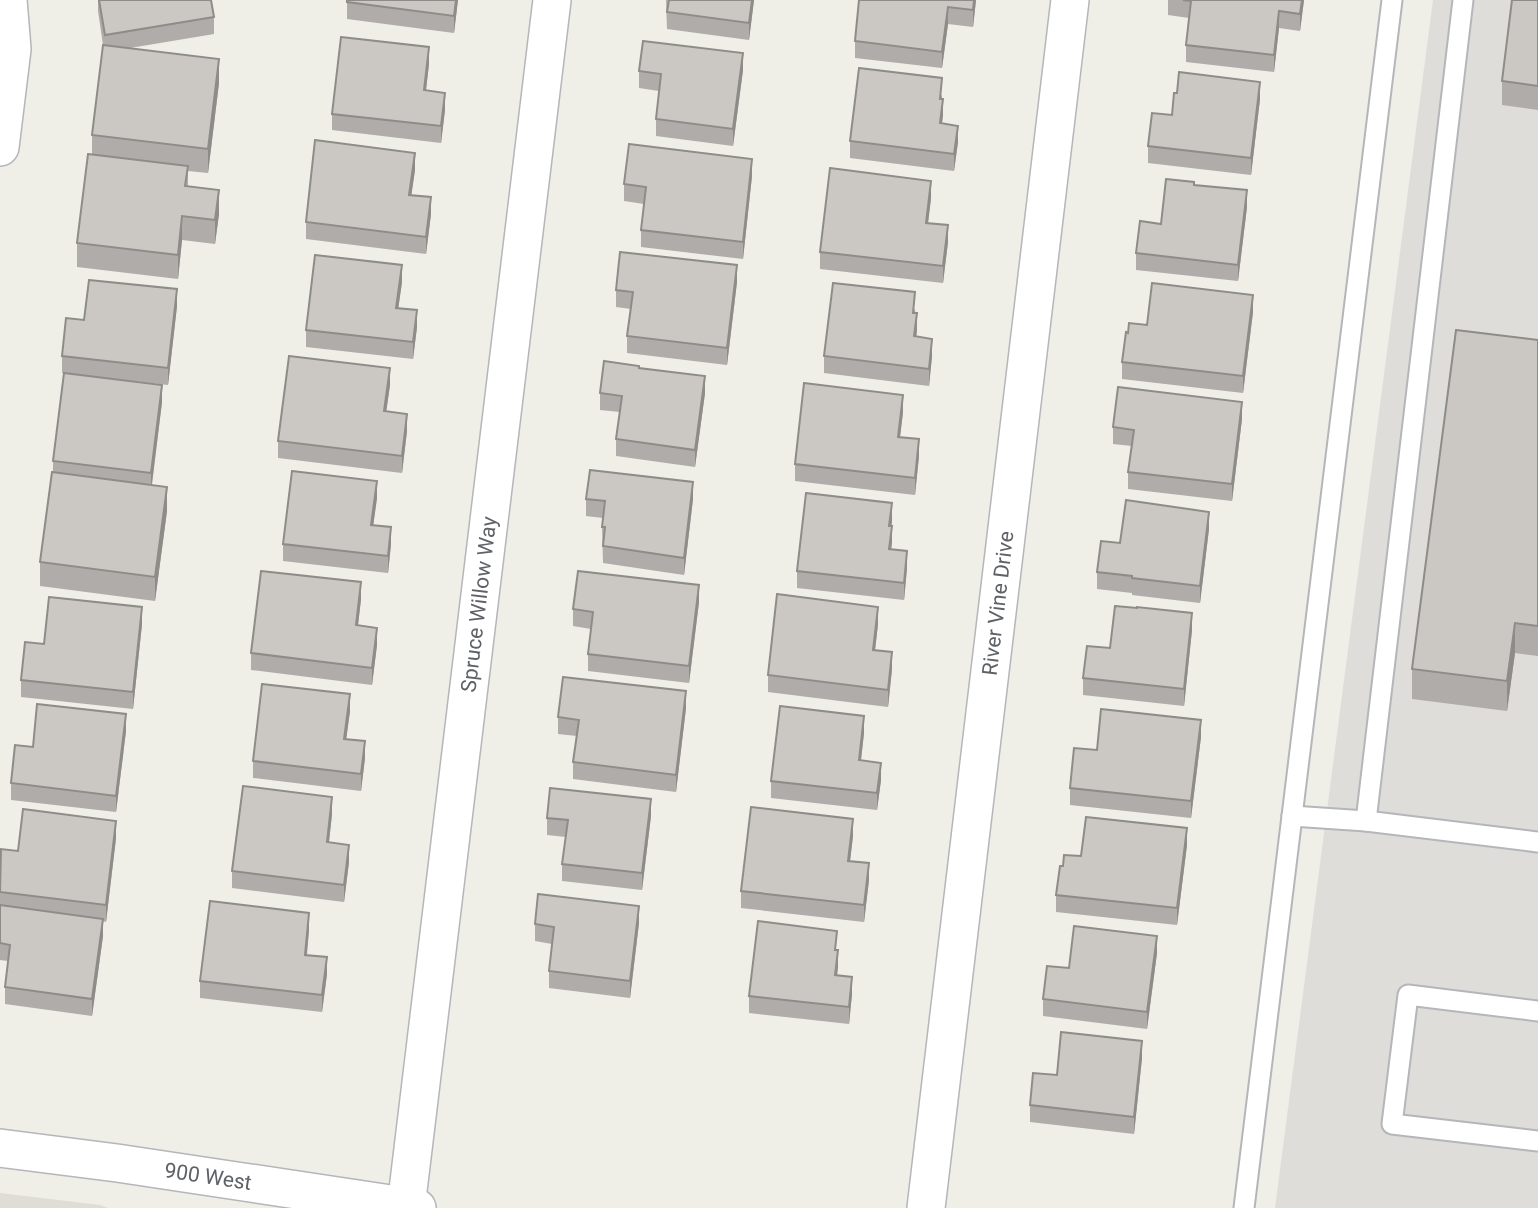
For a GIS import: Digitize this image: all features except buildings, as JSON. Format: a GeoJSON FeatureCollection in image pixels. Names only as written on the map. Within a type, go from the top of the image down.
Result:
{"type":"FeatureCollection","features":[{"type":"Feature","properties":{"kind":"street"},"geometry":{"type":"LineString","coordinates":[[0,147],[12,48],[8,0]]}},
{"type":"Feature","properties":{"kind":"street","name":"Spruce Willow Way"},"geometry":{"type":"LineString","coordinates":[[411,1207],[552,0]]}},
{"type":"Feature","properties":{"kind":"street","name":"River Vine Drive"},"geometry":{"type":"LineString","coordinates":[[926,1208],[1070,0]]}},
{"type":"Feature","properties":{"kind":"street","name":"900 West"},"geometry":{"type":"LineString","coordinates":[[0,1148],[205,1193],[411,1207]]}},
{"type":"Feature","properties":{"kind":"lane"},"geometry":{"type":"LineString","coordinates":[[1244,1208],[1392,0]]}},
{"type":"Feature","properties":{"kind":"lane"},"geometry":{"type":"LineString","coordinates":[[1366,821],[1463,0]]}},
{"type":"Feature","properties":{"kind":"lane"},"geometry":{"type":"LineString","coordinates":[[1292,816],[1366,821],[1538,842]]}},
{"type":"Feature","properties":{"kind":"lane"},"geometry":{"type":"LineString","coordinates":[[1538,1011],[1408,995],[1392,1124],[1538,1142]]}},
{"type":"Feature","properties":{"kind":"shaded area"},"geometry":{"type":"Polygon","coordinates":[[[1433,0],[1538,0],[1538,1208],[1275,1208],[1433,0]]]}},
{"type":"Feature","properties":{"kind":"shaded area"},"geometry":{"type":"Polygon","coordinates":[[[0,1193],[100,1205],[108,1208],[0,1208],[0,1193]]]}}]}
